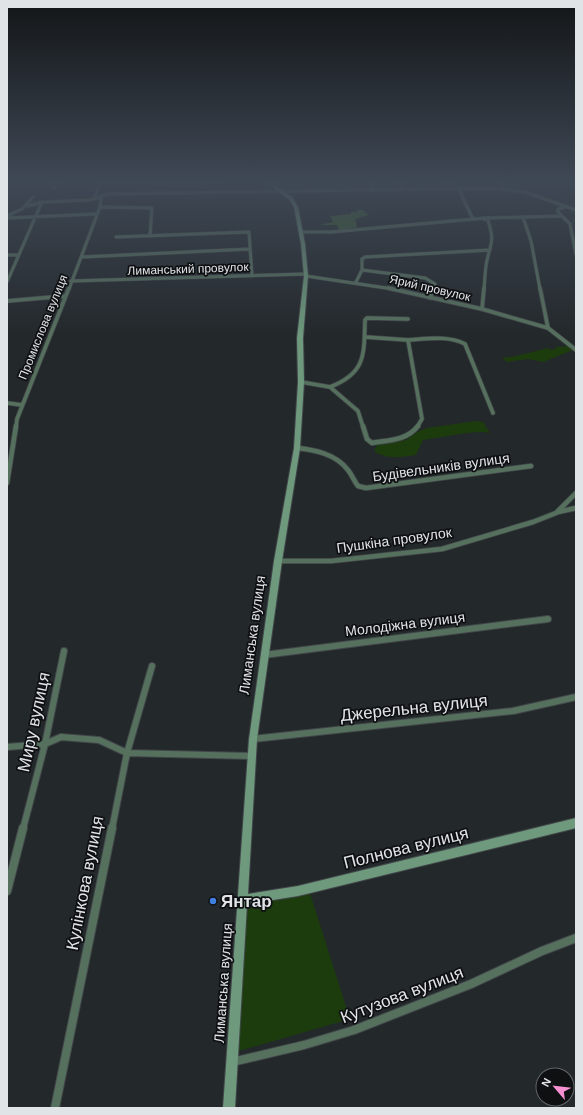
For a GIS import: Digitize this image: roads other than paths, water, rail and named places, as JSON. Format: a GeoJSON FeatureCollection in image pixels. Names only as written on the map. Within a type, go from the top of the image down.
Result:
{"type":"FeatureCollection","features":[{"type":"Feature","properties":{"kind":"street"},"geometry":{"type":"LineString","coordinates":[[7,282],[29,232]]}},
{"type":"Feature","properties":{"kind":"street","name":"Промислова вулиця"},"geometry":{"type":"LineString","coordinates":[[7,483],[17,419],[65,296],[82,257],[90,232]]}},
{"type":"Feature","properties":{"kind":"street"},"geometry":{"type":"LineString","coordinates":[[116,237],[248,232]]}},
{"type":"Feature","properties":{"kind":"street"},"geometry":{"type":"LineString","coordinates":[[249,232],[252,276]]}},
{"type":"Feature","properties":{"kind":"street","name":"Лиманська вулиця"},"geometry":{"type":"LineString","coordinates":[[229,1108],[251,756],[278,561],[297,448],[301,382],[300,338],[306,275],[301,232]]}},
{"type":"Feature","properties":{"kind":"street"},"geometry":{"type":"LineString","coordinates":[[482,310],[486,267],[492,245],[491,232]]}},
{"type":"Feature","properties":{"kind":"street"},"geometry":{"type":"LineString","coordinates":[[528,232],[548,328],[576,350]]}},
{"type":"Feature","properties":{"kind":"street"},"geometry":{"type":"LineString","coordinates":[[572,232],[576,254]]}},
{"type":"Feature","properties":{"kind":"street"},"geometry":{"type":"LineString","coordinates":[[82,257],[250,249]]}},
{"type":"Feature","properties":{"kind":"street"},"geometry":{"type":"LineString","coordinates":[[356,282],[362,270],[362,259],[365,257],[490,250]]}},
{"type":"Feature","properties":{"kind":"street"},"geometry":{"type":"LineString","coordinates":[[7,255],[19,255]]}},
{"type":"Feature","properties":{"kind":"street"},"geometry":{"type":"LineString","coordinates":[[362,270],[425,278],[435,284],[430,298]]}},
{"type":"Feature","properties":{"kind":"street","name":"Ярий провулок"},"geometry":{"type":"LineString","coordinates":[[306,275],[381,286],[482,310],[548,328]]}},
{"type":"Feature","properties":{"kind":"street","name":"Лиманський провулок"},"geometry":{"type":"LineString","coordinates":[[71,282],[306,275]]}},
{"type":"Feature","properties":{"kind":"street"},"geometry":{"type":"LineString","coordinates":[[7,301],[65,296]]}},
{"type":"Feature","properties":{"kind":"street"},"geometry":{"type":"LineString","coordinates":[[301,382],[330,387],[339,385],[349,379],[362,364],[365,320],[367,318],[408,319]]}},
{"type":"Feature","properties":{"kind":"street"},"geometry":{"type":"LineString","coordinates":[[365,337],[408,340],[452,339],[461,341],[464,344],[493,414]]}},
{"type":"Feature","properties":{"kind":"street"},"geometry":{"type":"LineString","coordinates":[[330,387],[358,411],[366,439],[372,443],[398,440],[414,431],[422,419],[408,340]]}},
{"type":"Feature","properties":{"kind":"street"},"geometry":{"type":"LineString","coordinates":[[7,403],[22,405]]}},
{"type":"Feature","properties":{"kind":"street","name":"Будівельників вулиця"},"geometry":{"type":"LineString","coordinates":[[297,448],[333,457],[347,469],[358,486],[366,488],[531,466]]}},
{"type":"Feature","properties":{"kind":"street","name":"Пушкіна провулок"},"geometry":{"type":"LineString","coordinates":[[556,513],[576,493]]}},
{"type":"Feature","properties":{"kind":"street","name":"Пушкіна провулок"},"geometry":{"type":"LineString","coordinates":[[278,561],[331,561],[442,549],[576,508]]}},
{"type":"Feature","properties":{"kind":"street","name":"Молодіжна вулиця"},"geometry":{"type":"LineString","coordinates":[[264,655],[548,619]]}},
{"type":"Feature","properties":{"kind":"street","name":"Миру вулиця"},"geometry":{"type":"LineString","coordinates":[[7,891],[45,744],[64,651]]}},
{"type":"Feature","properties":{"kind":"street","name":"Кулінкова вулиця"},"geometry":{"type":"LineString","coordinates":[[55,1108],[127,753],[152,666]]}},
{"type":"Feature","properties":{"kind":"street","name":"Джерельна вулиця"},"geometry":{"type":"LineString","coordinates":[[253,739],[513,711],[576,697]]}},
{"type":"Feature","properties":{"kind":"street"},"geometry":{"type":"LineString","coordinates":[[7,747],[45,744],[61,737],[99,740],[127,753],[251,756]]}},
{"type":"Feature","properties":{"kind":"street","name":"Полнова вулиця"},"geometry":{"type":"LineString","coordinates":[[243,900],[298,891],[576,823]]}},
{"type":"Feature","properties":{"kind":"street","name":"Кутузова вулиця"},"geometry":{"type":"LineString","coordinates":[[232,1062],[304,1045],[354,1030],[471,984],[542,951],[576,938]]}},
{"type":"Feature","properties":{"kind":"place","name":"Янтар"},"geometry":{"type":"Point","coordinates":[213,901]}}]}
